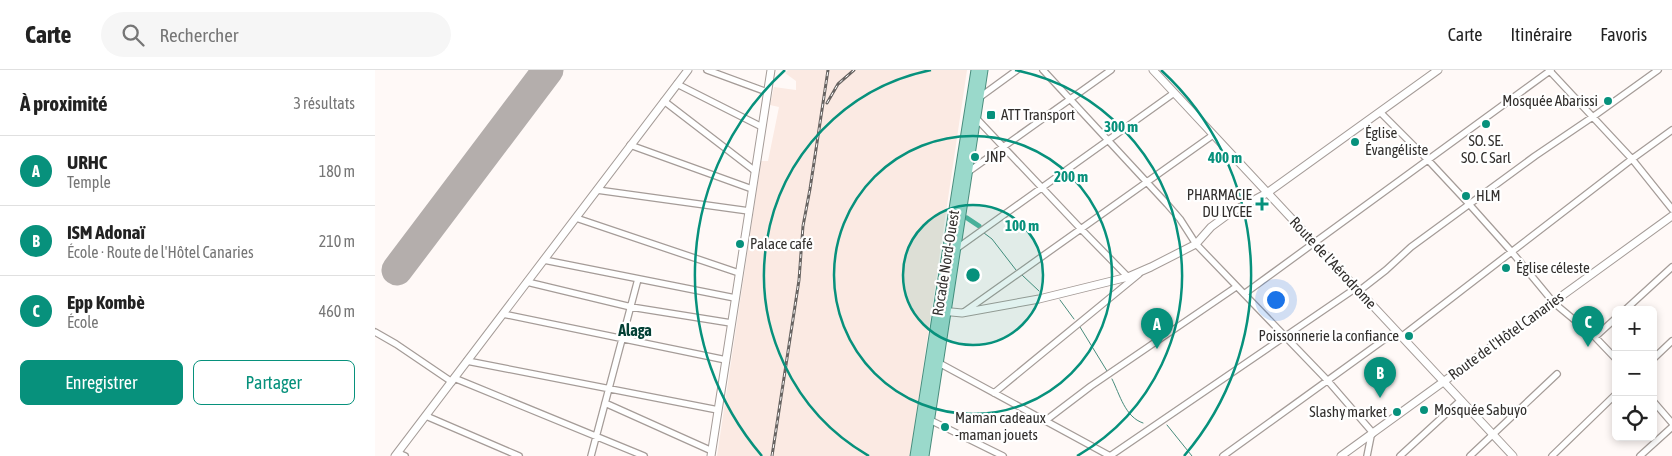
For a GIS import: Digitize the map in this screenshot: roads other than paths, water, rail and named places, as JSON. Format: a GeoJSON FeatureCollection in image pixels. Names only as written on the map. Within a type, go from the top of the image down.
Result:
{"type":"FeatureCollection","features":[{"type":"Feature","properties":{"kind":"main road","name":"Rocade Nord-Ouest"},"geometry":{"type":"LineString","coordinates":[[924,456],[939,363],[943,311],[976,70]]}},
{"type":"Feature","properties":{"kind":"main road","name":"Rocade Nord-Ouest"},"geometry":{"type":"LineString","coordinates":[[915,456],[956,249],[983,70]]}},
{"type":"Feature","properties":{"kind":"street"},"geometry":{"type":"LineString","coordinates":[[399,455],[467,361],[687,70]]}},
{"type":"Feature","properties":{"kind":"street"},"geometry":{"type":"LineString","coordinates":[[707,70],[767,92]]}},
{"type":"Feature","properties":{"kind":"street"},"geometry":{"type":"LineString","coordinates":[[605,403],[711,453],[771,70]]}},
{"type":"Feature","properties":{"kind":"street"},"geometry":{"type":"LineString","coordinates":[[980,97],[1017,70]]}},
{"type":"Feature","properties":{"kind":"street"},"geometry":{"type":"LineString","coordinates":[[1043,70],[1147,182],[1180,220],[1195,244],[1284,338],[1328,381],[1373,433],[1367,456]]}},
{"type":"Feature","properties":{"kind":"street"},"geometry":{"type":"LineString","coordinates":[[968,172],[1111,70]]}},
{"type":"Feature","properties":{"kind":"street","name":"Route de l'Aérodrome"},"geometry":{"type":"LineString","coordinates":[[1153,70],[1513,456]]}},
{"type":"Feature","properties":{"kind":"street"},"geometry":{"type":"LineString","coordinates":[[943,311],[962,314],[1039,299],[1140,273],[1195,244],[1211,227],[1230,213],[1267,193],[1438,70]]}},
{"type":"Feature","properties":{"kind":"street"},"geometry":{"type":"LineString","coordinates":[[1244,294],[1550,70],[1632,159],[1672,209]]}},
{"type":"Feature","properties":{"kind":"street"},"geometry":{"type":"LineString","coordinates":[[939,363],[1110,456],[1386,270],[1411,246],[1658,70]]}},
{"type":"Feature","properties":{"kind":"street"},"geometry":{"type":"LineString","coordinates":[[677,84],[762,127]]}},
{"type":"Feature","properties":{"kind":"street"},"geometry":{"type":"LineString","coordinates":[[956,249],[1174,93]]}},
{"type":"Feature","properties":{"kind":"street"},"geometry":{"type":"LineString","coordinates":[[664,101],[755,171]]}},
{"type":"Feature","properties":{"kind":"street"},"geometry":{"type":"LineString","coordinates":[[1380,112],[1469,204],[1511,251],[1553,303],[1595,337],[1612,355]]}},
{"type":"Feature","properties":{"kind":"street"},"geometry":{"type":"LineString","coordinates":[[977,118],[1081,230],[1128,277]]}},
{"type":"Feature","properties":{"kind":"street"},"geometry":{"type":"LineString","coordinates":[[1223,456],[1328,381],[1399,334],[1672,130]]}},
{"type":"Feature","properties":{"kind":"street"},"geometry":{"type":"LineString","coordinates":[[962,314],[1213,135]]}},
{"type":"Feature","properties":{"kind":"street"},"geometry":{"type":"LineString","coordinates":[[630,146],[752,189]]}},
{"type":"Feature","properties":{"kind":"street"},"geometry":{"type":"LineString","coordinates":[[597,190],[749,211]]}},
{"type":"Feature","properties":{"kind":"street","name":"Route de l'Hôtel Canaries"},"geometry":{"type":"LineString","coordinates":[[1341,456],[1672,216]]}},
{"type":"Feature","properties":{"kind":"street"},"geometry":{"type":"LineString","coordinates":[[576,218],[739,273]]}},
{"type":"Feature","properties":{"kind":"street"},"geometry":{"type":"LineString","coordinates":[[544,260],[735,298]]}},
{"type":"Feature","properties":{"kind":"street"},"geometry":{"type":"LineString","coordinates":[[1629,306],[1672,267]]}},
{"type":"Feature","properties":{"kind":"street"},"geometry":{"type":"LineString","coordinates":[[994,393],[1140,273]]}},
{"type":"Feature","properties":{"kind":"street"},"geometry":{"type":"LineString","coordinates":[[591,456],[638,279]]}},
{"type":"Feature","properties":{"kind":"street"},"geometry":{"type":"LineString","coordinates":[[527,282],[631,308],[731,323]]}},
{"type":"Feature","properties":{"kind":"street"},"geometry":{"type":"LineString","coordinates":[[1045,421],[1091,386],[1236,287]]}},
{"type":"Feature","properties":{"kind":"street"},"geometry":{"type":"LineString","coordinates":[[503,314],[726,360]]}},
{"type":"Feature","properties":{"kind":"street"},"geometry":{"type":"LineString","coordinates":[[1595,337],[1612,322]]}},
{"type":"Feature","properties":{"kind":"street"},"geometry":{"type":"LineString","coordinates":[[375,332],[453,380],[644,456]]}},
{"type":"Feature","properties":{"kind":"street"},"geometry":{"type":"LineString","coordinates":[[1657,355],[1672,342]]}},
{"type":"Feature","properties":{"kind":"street"},"geometry":{"type":"LineString","coordinates":[[467,361],[718,410]]}},
{"type":"Feature","properties":{"kind":"street"},"geometry":{"type":"LineString","coordinates":[[1470,456],[1557,374]]}},
{"type":"Feature","properties":{"kind":"street"},"geometry":{"type":"LineString","coordinates":[[1552,456],[1614,396]]}},
{"type":"Feature","properties":{"kind":"street"},"geometry":{"type":"LineString","coordinates":[[1400,456],[1461,400]]}},
{"type":"Feature","properties":{"kind":"street"},"geometry":{"type":"LineString","coordinates":[[1639,456],[1672,425],[1657,406]]}},
{"type":"Feature","properties":{"kind":"street"},"geometry":{"type":"LineString","coordinates":[[426,416],[519,456]]}},
{"type":"Feature","properties":{"kind":"street"},"geometry":{"type":"LineString","coordinates":[[930,420],[1003,456]]}},
{"type":"Feature","properties":{"kind":"waterway"},"geometry":{"type":"LineString","coordinates":[[967,218],[979,226]]}},
{"type":"Feature","properties":{"kind":"waterway"},"geometry":{"type":"LineString","coordinates":[[984,233],[992,239],[1016,270]]}},
{"type":"Feature","properties":{"kind":"waterway"},"geometry":{"type":"LineString","coordinates":[[1022,275],[1039,291]]}},
{"type":"Feature","properties":{"kind":"waterway"},"geometry":{"type":"LineString","coordinates":[[1060,300],[1074,319]]}},
{"type":"Feature","properties":{"kind":"waterway"},"geometry":{"type":"LineString","coordinates":[[1080,327],[1107,371]]}},
{"type":"Feature","properties":{"kind":"waterway"},"geometry":{"type":"LineString","coordinates":[[1112,379],[1127,411],[1143,423]]}},
{"type":"Feature","properties":{"kind":"waterway"},"geometry":{"type":"LineString","coordinates":[[1167,425],[1192,456]]}},
{"type":"Feature","properties":{"kind":"railway"},"geometry":{"type":"LineString","coordinates":[[772,456],[799,280],[803,226],[828,70]]}},
{"type":"Feature","properties":{"kind":"railway"},"geometry":{"type":"LineString","coordinates":[[827,103],[838,84],[854,70]]}},
{"type":"Feature","properties":{"kind":"place","name":"Mosquée Abarissi"},"geometry":{"type":"Point","coordinates":[1608,101]}},
{"type":"Feature","properties":{"kind":"place","name":"ATT Transport"},"geometry":{"type":"Point","coordinates":[991,115]}},
{"type":"Feature","properties":{"kind":"place","name":"SO. SE. SO. C Sarl"},"geometry":{"type":"Point","coordinates":[1486,124]}},
{"type":"Feature","properties":{"kind":"place","name":"Église Évangéliste"},"geometry":{"type":"Point","coordinates":[1355,142]}},
{"type":"Feature","properties":{"kind":"place","name":"JNP"},"geometry":{"type":"Point","coordinates":[975,157]}},
{"type":"Feature","properties":{"kind":"place","name":"HLM"},"geometry":{"type":"Point","coordinates":[1466,196]}},
{"type":"Feature","properties":{"kind":"place","name":"PHARMACIE DU LYCEE"},"geometry":{"type":"Point","coordinates":[1262,204]}},
{"type":"Feature","properties":{"kind":"place","name":"Palace café"},"geometry":{"type":"Point","coordinates":[740,244]}},
{"type":"Feature","properties":{"kind":"place","name":"Église céleste"},"geometry":{"type":"Point","coordinates":[1506,268]}},
{"type":"Feature","properties":{"kind":"place","name":"Poissonnerie la confiance"},"geometry":{"type":"Point","coordinates":[1409,336]}},
{"type":"Feature","properties":{"kind":"place","name":"Epp Kombè"},"geometry":{"type":"Point","coordinates":[1588,347]}},
{"type":"Feature","properties":{"kind":"place","name":"URHC"},"geometry":{"type":"Point","coordinates":[1157,349]}},
{"type":"Feature","properties":{"kind":"place","name":"ISM Adonaï"},"geometry":{"type":"Point","coordinates":[1380,398]}},
{"type":"Feature","properties":{"kind":"place","name":"Mosquée Sabuyo"},"geometry":{"type":"Point","coordinates":[1424,410]}},
{"type":"Feature","properties":{"kind":"place","name":"Slashy market"},"geometry":{"type":"Point","coordinates":[1397,412]}},
{"type":"Feature","properties":{"kind":"place","name":"Maman cadeaux -maman jouets"},"geometry":{"type":"Point","coordinates":[945,427]}},
{"type":"Feature","properties":{"kind":"district","name":"Alaga"},"geometry":{"type":"Point","coordinates":[635,330]}}]}
